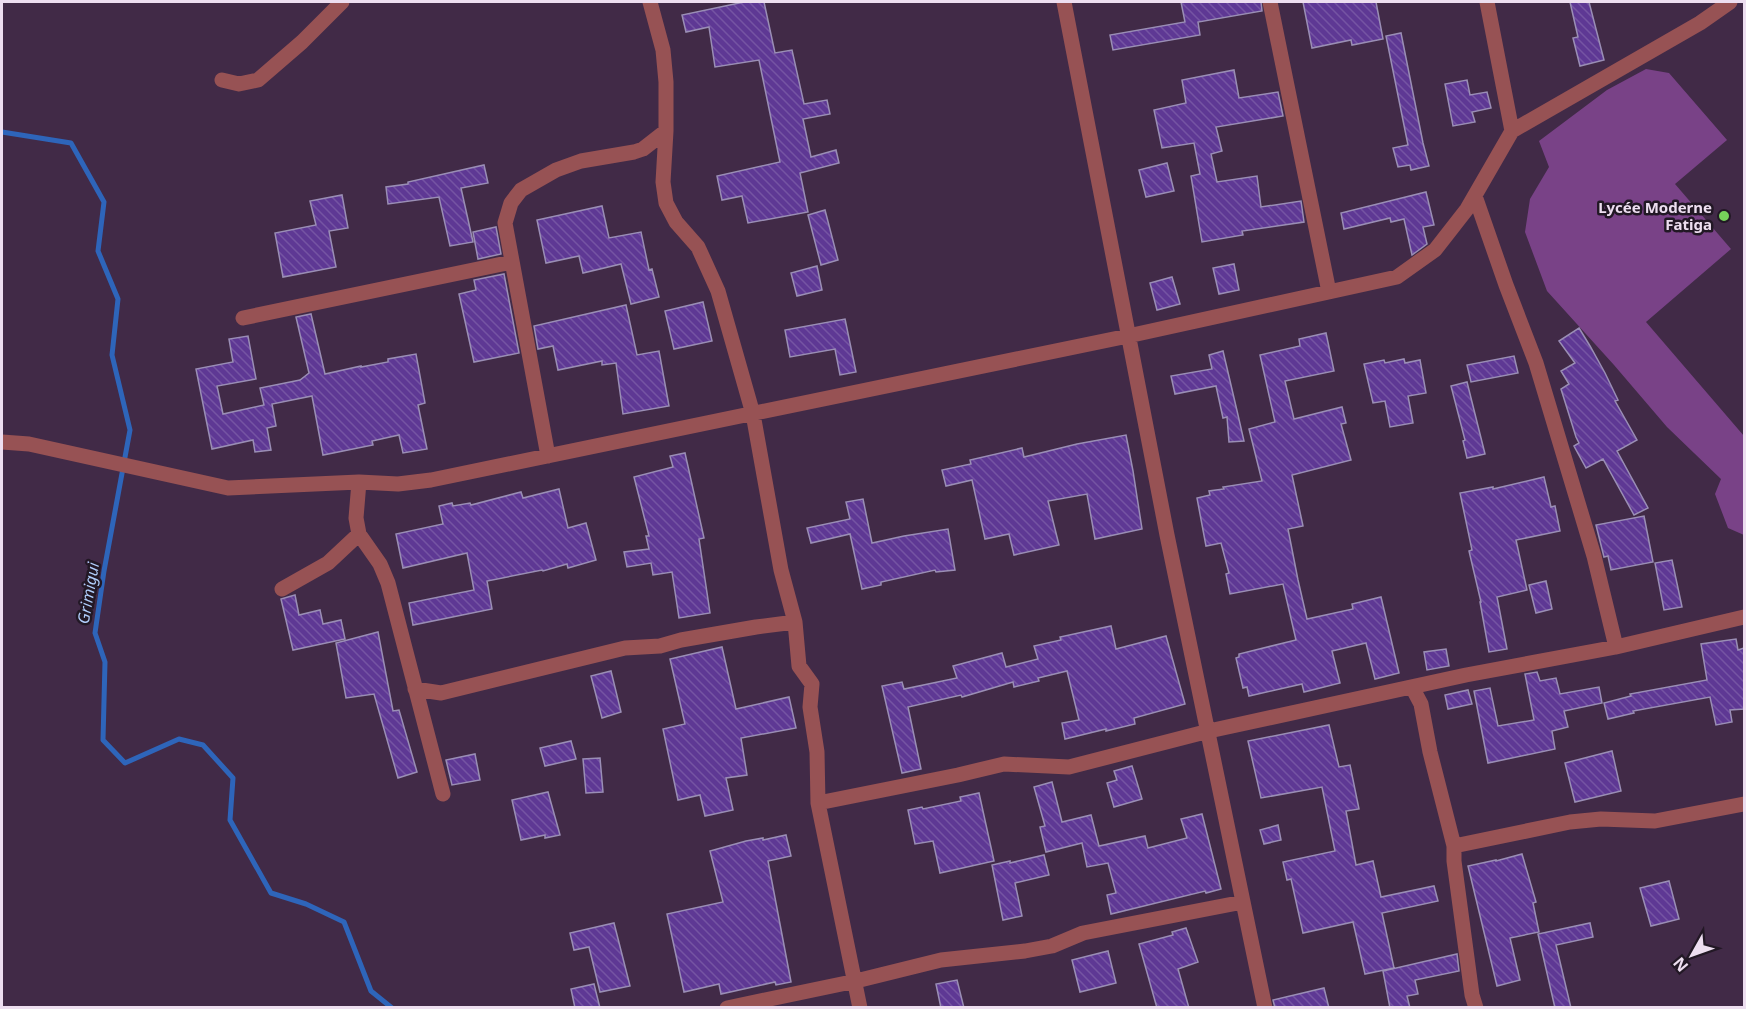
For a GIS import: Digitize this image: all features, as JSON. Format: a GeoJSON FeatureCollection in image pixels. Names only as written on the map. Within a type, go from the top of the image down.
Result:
{"type":"FeatureCollection","features":[{"type":"Feature","properties":{"kind":"street"},"geometry":{"type":"LineString","coordinates":[[222,81],[239,84],[258,80],[302,42],[342,2]]}},
{"type":"Feature","properties":{"kind":"street"},"geometry":{"type":"LineString","coordinates":[[650,2],[663,50],[666,82],[663,182],[666,203],[676,222],[698,247],[718,291],[753,414],[781,570],[795,622],[799,666],[812,684],[810,707],[817,752],[818,803],[861,1008]]}},
{"type":"Feature","properties":{"kind":"street"},"geometry":{"type":"LineString","coordinates":[[1064,2],[1165,523],[1265,1008]]}},
{"type":"Feature","properties":{"kind":"street"},"geometry":{"type":"LineString","coordinates":[[1270,2],[1329,292]]}},
{"type":"Feature","properties":{"kind":"street"},"geometry":{"type":"LineString","coordinates":[[1487,2],[1512,131]]}},
{"type":"Feature","properties":{"kind":"street"},"geometry":{"type":"LineString","coordinates":[[2,442],[29,444],[228,488],[359,482],[398,484],[431,480],[753,414],[1397,278],[1435,250],[1467,209],[1512,131],[1700,23],[1730,2]]}},
{"type":"Feature","properties":{"kind":"street"},"geometry":{"type":"LineString","coordinates":[[548,456],[506,223],[511,203],[521,190],[556,170],[581,161],[643,149],[666,131]]}},
{"type":"Feature","properties":{"kind":"street"},"geometry":{"type":"LineString","coordinates":[[1475,196],[1536,363],[1594,556],[1616,647]]}},
{"type":"Feature","properties":{"kind":"street"},"geometry":{"type":"LineString","coordinates":[[243,318],[512,262]]}},
{"type":"Feature","properties":{"kind":"street"},"geometry":{"type":"LineString","coordinates":[[359,482],[356,518],[359,534],[380,564],[388,583],[443,794]]}},
{"type":"Feature","properties":{"kind":"street"},"geometry":{"type":"LineString","coordinates":[[282,589],[328,563],[359,534]]}},
{"type":"Feature","properties":{"kind":"street"},"geometry":{"type":"LineString","coordinates":[[818,803],[1004,764],[1069,767],[1209,731],[1466,675],[1616,647],[1744,616]]}},
{"type":"Feature","properties":{"kind":"street"},"geometry":{"type":"LineString","coordinates":[[415,689],[441,693],[625,648],[660,646],[681,640],[795,622]]}},
{"type":"Feature","properties":{"kind":"street"},"geometry":{"type":"LineString","coordinates":[[1412,687],[1421,704],[1430,752],[1454,846],[1476,1008]]}},
{"type":"Feature","properties":{"kind":"street"},"geometry":{"type":"LineString","coordinates":[[1454,846],[1570,822],[1601,819],[1655,821],[1744,804]]}},
{"type":"Feature","properties":{"kind":"street"},"geometry":{"type":"LineString","coordinates":[[727,1008],[856,981],[941,960],[1052,946],[1083,933],[1244,902]]}},
{"type":"Feature","properties":{"kind":"shaded area"},"geometry":{"type":"Polygon","coordinates":[[[1646,69],[1669,73],[1727,140],[1675,184],[1731,249],[1646,322],[1744,436],[1744,535],[1728,528],[1715,494],[1721,479],[1667,427],[1547,291],[1525,232],[1530,199],[1549,167],[1539,141],[1607,90],[1646,69]]]}},
{"type":"Feature","properties":{"kind":"building"},"geometry":{"type":"Polygon","coordinates":[[[744,2],[764,2],[775,53],[792,50],[804,104],[827,100],[830,114],[803,119],[811,157],[836,150],[839,163],[800,173],[808,212],[748,223],[742,196],[722,200],[717,176],[780,162],[759,60],[715,67],[709,27],[686,32],[682,15],[744,2]]]}},
{"type":"Feature","properties":{"kind":"building"},"geometry":{"type":"Polygon","coordinates":[[[1181,2],[1261,2],[1262,11],[1198,22],[1200,35],[1113,50],[1110,35],[1185,22],[1181,2]]]}},
{"type":"Feature","properties":{"kind":"building"},"geometry":{"type":"Polygon","coordinates":[[[1303,2],[1376,2],[1383,39],[1352,45],[1351,40],[1312,48],[1303,2]]]}},
{"type":"Feature","properties":{"kind":"building"},"geometry":{"type":"Polygon","coordinates":[[[1570,2],[1589,2],[1604,60],[1580,66],[1573,38],[1578,37],[1570,2]]]}},
{"type":"Feature","properties":{"kind":"building"},"geometry":{"type":"Polygon","coordinates":[[[1401,33],[1429,166],[1411,170],[1410,165],[1398,167],[1393,148],[1408,145],[1386,36],[1401,33]]]}},
{"type":"Feature","properties":{"kind":"building"},"geometry":{"type":"Polygon","coordinates":[[[1234,70],[1239,98],[1278,92],[1283,116],[1216,127],[1222,151],[1211,154],[1217,182],[1257,176],[1261,207],[1301,201],[1304,222],[1242,231],[1243,235],[1202,242],[1191,176],[1200,174],[1194,143],[1162,148],[1154,110],[1186,103],[1182,80],[1234,70]]]}},
{"type":"Feature","properties":{"kind":"building"},"geometry":{"type":"Polygon","coordinates":[[[1467,80],[1470,95],[1487,92],[1491,108],[1472,112],[1475,122],[1453,126],[1445,84],[1467,80]]]}},
{"type":"Feature","properties":{"kind":"building"},"geometry":{"type":"Polygon","coordinates":[[[1167,163],[1174,191],[1146,197],[1139,170],[1167,163]]]}},
{"type":"Feature","properties":{"kind":"building"},"geometry":{"type":"Polygon","coordinates":[[[484,165],[488,183],[461,188],[473,242],[450,246],[439,197],[388,204],[386,187],[408,184],[408,182],[484,165]]]}},
{"type":"Feature","properties":{"kind":"building"},"geometry":{"type":"Polygon","coordinates":[[[1426,192],[1434,225],[1423,227],[1427,244],[1412,255],[1404,219],[1391,222],[1390,218],[1344,229],[1341,213],[1426,192]]]}},
{"type":"Feature","properties":{"kind":"building"},"geometry":{"type":"Polygon","coordinates":[[[342,195],[348,228],[329,231],[336,267],[283,277],[275,233],[316,225],[310,201],[342,195]]]}},
{"type":"Feature","properties":{"kind":"building"},"geometry":{"type":"Polygon","coordinates":[[[602,206],[609,238],[641,232],[649,270],[652,269],[659,297],[631,304],[621,264],[583,273],[579,256],[546,263],[537,220],[602,206]]]}},
{"type":"Feature","properties":{"kind":"building"},"geometry":{"type":"Polygon","coordinates":[[[825,210],[838,260],[821,265],[808,215],[825,210]]]}},
{"type":"Feature","properties":{"kind":"building"},"geometry":{"type":"Polygon","coordinates":[[[496,227],[501,254],[478,259],[473,232],[496,227]]]}},
{"type":"Feature","properties":{"kind":"building"},"geometry":{"type":"Polygon","coordinates":[[[1234,264],[1239,290],[1219,294],[1213,268],[1234,264]]]}},
{"type":"Feature","properties":{"kind":"building"},"geometry":{"type":"Polygon","coordinates":[[[817,266],[822,290],[797,296],[791,273],[817,266]]]}},
{"type":"Feature","properties":{"kind":"building"},"geometry":{"type":"Polygon","coordinates":[[[504,274],[519,353],[474,362],[459,294],[476,290],[474,280],[504,274]]]}},
{"type":"Feature","properties":{"kind":"building"},"geometry":{"type":"Polygon","coordinates":[[[1172,277],[1180,304],[1157,310],[1150,283],[1172,277]]]}},
{"type":"Feature","properties":{"kind":"building"},"geometry":{"type":"Polygon","coordinates":[[[703,302],[712,341],[674,349],[665,311],[703,302]]]}},
{"type":"Feature","properties":{"kind":"building"},"geometry":{"type":"Polygon","coordinates":[[[626,305],[637,355],[659,351],[669,406],[623,414],[616,363],[602,365],[602,361],[558,370],[553,346],[538,349],[534,326],[626,305]]]}},
{"type":"Feature","properties":{"kind":"building"},"geometry":{"type":"Polygon","coordinates":[[[311,314],[325,374],[388,362],[388,359],[416,354],[425,403],[418,405],[427,449],[403,453],[399,435],[372,441],[373,445],[323,455],[312,396],[272,404],[276,426],[267,428],[271,450],[255,452],[253,440],[212,449],[196,369],[233,362],[229,339],[248,336],[256,379],[217,386],[223,414],[264,405],[260,388],[300,380],[309,373],[296,317],[311,314]]]}},
{"type":"Feature","properties":{"kind":"building"},"geometry":{"type":"Polygon","coordinates":[[[845,319],[856,372],[840,375],[835,349],[790,357],[785,330],[845,319]]]}},
{"type":"Feature","properties":{"kind":"building"},"geometry":{"type":"Polygon","coordinates":[[[1579,328],[1605,373],[1618,400],[1615,401],[1637,440],[1617,451],[1648,508],[1634,515],[1603,459],[1586,468],[1574,446],[1579,443],[1561,389],[1569,384],[1561,371],[1575,363],[1559,341],[1579,328]]]}},
{"type":"Feature","properties":{"kind":"building"},"geometry":{"type":"Polygon","coordinates":[[[1326,333],[1334,371],[1285,381],[1294,419],[1342,407],[1346,423],[1341,424],[1351,460],[1292,475],[1303,526],[1288,529],[1298,580],[1307,619],[1353,609],[1352,604],[1381,597],[1399,673],[1375,679],[1366,643],[1332,651],[1340,683],[1304,692],[1302,684],[1249,696],[1247,687],[1243,688],[1236,658],[1239,654],[1296,640],[1283,584],[1230,594],[1226,574],[1229,573],[1221,543],[1206,546],[1197,498],[1210,495],[1209,491],[1224,489],[1223,487],[1262,481],[1249,429],[1275,422],[1260,355],[1300,346],[1299,339],[1326,333]]]}},
{"type":"Feature","properties":{"kind":"building"},"geometry":{"type":"Polygon","coordinates":[[[1223,351],[1244,441],[1229,442],[1227,417],[1223,418],[1216,386],[1175,394],[1171,376],[1212,369],[1209,355],[1223,351]]]}},
{"type":"Feature","properties":{"kind":"building"},"geometry":{"type":"Polygon","coordinates":[[[1514,356],[1518,373],[1471,382],[1467,365],[1514,356]]]}},
{"type":"Feature","properties":{"kind":"building"},"geometry":{"type":"Polygon","coordinates":[[[1404,359],[1405,363],[1420,360],[1426,393],[1408,396],[1413,423],[1390,427],[1385,401],[1373,403],[1364,364],[1404,359]]]}},
{"type":"Feature","properties":{"kind":"building"},"geometry":{"type":"Polygon","coordinates":[[[1467,382],[1485,454],[1467,458],[1463,441],[1465,440],[1451,386],[1467,382]]]}},
{"type":"Feature","properties":{"kind":"building"},"geometry":{"type":"Polygon","coordinates":[[[1126,435],[1142,529],[1095,539],[1087,494],[1048,501],[1059,545],[1014,555],[1009,534],[985,539],[972,480],[946,486],[942,470],[971,464],[970,460],[1022,448],[1024,457],[1126,435]]]}},
{"type":"Feature","properties":{"kind":"building"},"geometry":{"type":"Polygon","coordinates":[[[685,453],[704,538],[699,539],[710,613],[679,618],[672,572],[653,575],[651,563],[627,567],[624,552],[649,549],[646,536],[649,536],[634,477],[673,467],[670,456],[685,453]]]}},
{"type":"Feature","properties":{"kind":"building"},"geometry":{"type":"Polygon","coordinates":[[[1544,477],[1551,507],[1555,506],[1560,531],[1516,540],[1527,590],[1497,597],[1507,649],[1489,652],[1460,493],[1493,487],[1493,489],[1544,477]]]}},
{"type":"Feature","properties":{"kind":"building"},"geometry":{"type":"Polygon","coordinates":[[[559,489],[568,528],[586,523],[596,560],[568,568],[567,564],[543,571],[487,581],[492,609],[413,625],[409,603],[474,590],[467,553],[403,568],[396,534],[443,524],[439,506],[452,503],[453,506],[470,503],[471,505],[521,492],[523,498],[559,489]]]}},
{"type":"Feature","properties":{"kind":"building"},"geometry":{"type":"Polygon","coordinates":[[[863,499],[872,543],[948,529],[955,570],[936,572],[935,570],[881,582],[881,585],[862,589],[850,534],[811,543],[807,528],[850,519],[846,502],[863,499]]]}},
{"type":"Feature","properties":{"kind":"building"},"geometry":{"type":"Polygon","coordinates":[[[1644,516],[1653,562],[1611,570],[1608,556],[1604,557],[1596,525],[1644,516]]]}},
{"type":"Feature","properties":{"kind":"building"},"geometry":{"type":"Polygon","coordinates":[[[1672,560],[1682,607],[1664,610],[1655,563],[1672,560]]]}},
{"type":"Feature","properties":{"kind":"building"},"geometry":{"type":"Polygon","coordinates":[[[1546,581],[1552,609],[1536,613],[1529,585],[1546,581]]]}},
{"type":"Feature","properties":{"kind":"building"},"geometry":{"type":"Polygon","coordinates":[[[295,595],[299,615],[320,610],[323,624],[341,620],[345,639],[293,650],[281,599],[295,595]]]}},
{"type":"Feature","properties":{"kind":"building"},"geometry":{"type":"Polygon","coordinates":[[[1111,626],[1116,649],[1166,636],[1185,704],[1134,718],[1135,724],[1065,739],[1062,723],[1079,720],[1067,671],[1014,687],[1013,682],[962,697],[961,695],[908,707],[921,769],[902,773],[882,686],[902,682],[904,689],[957,678],[953,666],[1002,653],[1006,667],[1038,659],[1034,646],[1061,640],[1060,637],[1111,626]]]}},
{"type":"Feature","properties":{"kind":"building"},"geometry":{"type":"Polygon","coordinates":[[[378,632],[393,711],[399,710],[417,772],[398,778],[374,694],[346,698],[336,643],[378,632]]]}},
{"type":"Feature","properties":{"kind":"building"},"geometry":{"type":"Polygon","coordinates":[[[1736,639],[1738,650],[1744,648],[1744,709],[1730,710],[1732,722],[1716,725],[1710,697],[1633,711],[1634,713],[1608,719],[1604,703],[1631,696],[1630,694],[1707,680],[1701,644],[1736,639]]]}},
{"type":"Feature","properties":{"kind":"building"},"geometry":{"type":"Polygon","coordinates":[[[722,647],[736,709],[789,697],[796,728],[741,738],[747,775],[726,778],[733,810],[705,816],[700,795],[678,800],[663,729],[685,724],[670,659],[722,647]]]}},
{"type":"Feature","properties":{"kind":"building"},"geometry":{"type":"Polygon","coordinates":[[[1446,649],[1449,666],[1427,670],[1424,652],[1446,649]]]}},
{"type":"Feature","properties":{"kind":"building"},"geometry":{"type":"Polygon","coordinates":[[[611,671],[621,712],[602,718],[591,676],[611,671]]]}},
{"type":"Feature","properties":{"kind":"building"},"geometry":{"type":"Polygon","coordinates":[[[1537,672],[1540,681],[1556,678],[1560,694],[1599,687],[1602,703],[1564,711],[1568,727],[1552,731],[1555,749],[1488,763],[1474,691],[1490,688],[1498,726],[1534,720],[1525,674],[1537,672]]]}},
{"type":"Feature","properties":{"kind":"building"},"geometry":{"type":"Polygon","coordinates":[[[1468,690],[1472,704],[1448,709],[1445,695],[1468,690]]]}},
{"type":"Feature","properties":{"kind":"building"},"geometry":{"type":"Polygon","coordinates":[[[1329,725],[1339,767],[1350,765],[1359,809],[1346,811],[1356,865],[1373,861],[1381,897],[1434,886],[1438,901],[1382,913],[1394,968],[1365,974],[1353,922],[1303,933],[1291,879],[1287,880],[1283,862],[1335,851],[1322,787],[1261,798],[1248,741],[1329,725]]]}},
{"type":"Feature","properties":{"kind":"building"},"geometry":{"type":"Polygon","coordinates":[[[571,741],[576,759],[545,766],[540,748],[571,741]]]}},
{"type":"Feature","properties":{"kind":"building"},"geometry":{"type":"Polygon","coordinates":[[[1612,751],[1621,791],[1575,802],[1565,763],[1612,751]]]}},
{"type":"Feature","properties":{"kind":"building"},"geometry":{"type":"Polygon","coordinates":[[[475,754],[480,780],[452,785],[446,760],[475,754]]]}},
{"type":"Feature","properties":{"kind":"building"},"geometry":{"type":"Polygon","coordinates":[[[600,758],[603,792],[586,793],[583,759],[600,758]]]}},
{"type":"Feature","properties":{"kind":"building"},"geometry":{"type":"Polygon","coordinates":[[[1132,766],[1142,799],[1114,807],[1107,783],[1117,780],[1114,771],[1132,766]]]}},
{"type":"Feature","properties":{"kind":"building"},"geometry":{"type":"Polygon","coordinates":[[[1052,782],[1062,822],[1091,815],[1099,846],[1145,836],[1148,848],[1187,838],[1181,819],[1202,814],[1221,889],[1111,914],[1107,895],[1116,893],[1108,863],[1087,867],[1082,843],[1046,852],[1040,827],[1045,826],[1034,787],[1052,782]]]}},
{"type":"Feature","properties":{"kind":"building"},"geometry":{"type":"Polygon","coordinates":[[[548,792],[560,835],[545,838],[545,835],[521,840],[512,800],[548,792]]]}},
{"type":"Feature","properties":{"kind":"building"},"geometry":{"type":"Polygon","coordinates":[[[979,793],[994,861],[940,873],[933,841],[915,844],[908,810],[961,801],[960,797],[979,793]]]}},
{"type":"Feature","properties":{"kind":"building"},"geometry":{"type":"Polygon","coordinates":[[[1278,825],[1281,840],[1264,844],[1260,830],[1278,825]]]}},
{"type":"Feature","properties":{"kind":"building"},"geometry":{"type":"Polygon","coordinates":[[[786,835],[791,856],[768,861],[791,982],[776,985],[775,982],[721,994],[719,984],[684,992],[667,914],[723,902],[710,851],[746,841],[786,835]]]}},
{"type":"Feature","properties":{"kind":"building"},"geometry":{"type":"Polygon","coordinates":[[[1522,854],[1536,902],[1533,903],[1539,932],[1510,938],[1520,980],[1497,986],[1468,866],[1522,854]]]}},
{"type":"Feature","properties":{"kind":"building"},"geometry":{"type":"Polygon","coordinates":[[[1044,855],[1049,875],[1015,883],[1022,916],[1003,920],[992,865],[1044,855]]]}},
{"type":"Feature","properties":{"kind":"building"},"geometry":{"type":"Polygon","coordinates":[[[1669,881],[1679,919],[1651,926],[1640,888],[1669,881]]]}},
{"type":"Feature","properties":{"kind":"building"},"geometry":{"type":"Polygon","coordinates":[[[614,923],[630,986],[600,992],[589,947],[574,950],[570,933],[614,923]]]}},
{"type":"Feature","properties":{"kind":"building"},"geometry":{"type":"Polygon","coordinates":[[[1590,923],[1593,937],[1556,945],[1571,1008],[1555,1008],[1538,934],[1590,923]]]}},
{"type":"Feature","properties":{"kind":"building"},"geometry":{"type":"Polygon","coordinates":[[[1186,928],[1198,962],[1178,969],[1189,1008],[1157,1008],[1139,944],[1173,935],[1172,932],[1186,928]]]}},
{"type":"Feature","properties":{"kind":"building"},"geometry":{"type":"Polygon","coordinates":[[[1108,951],[1116,983],[1080,992],[1072,960],[1108,951]]]}},
{"type":"Feature","properties":{"kind":"building"},"geometry":{"type":"Polygon","coordinates":[[[1457,954],[1459,971],[1415,980],[1418,994],[1407,996],[1410,1008],[1390,1008],[1383,971],[1457,954]]]}},
{"type":"Feature","properties":{"kind":"building"},"geometry":{"type":"Polygon","coordinates":[[[957,980],[964,1008],[941,1008],[936,984],[957,980]]]}},
{"type":"Feature","properties":{"kind":"building"},"geometry":{"type":"Polygon","coordinates":[[[594,984],[600,1008],[575,1008],[571,989],[594,984]]]}},
{"type":"Feature","properties":{"kind":"building"},"geometry":{"type":"Polygon","coordinates":[[[1324,988],[1329,1008],[1275,1008],[1273,1000],[1324,988]]]}},
{"type":"Feature","properties":{"kind":"waterway","name":"Grimigui"},"geometry":{"type":"LineString","coordinates":[[2,132],[71,143],[104,202],[98,251],[118,299],[112,355],[130,430],[95,633],[105,662],[103,740],[125,763],[179,739],[203,745],[233,778],[230,820],[271,893],[306,904],[344,922],[371,991],[392,1008]]}},
{"type":"Feature","properties":{"kind":"place","name":"Lycée Moderne Fatiga"},"geometry":{"type":"Point","coordinates":[1724,216]}}]}
